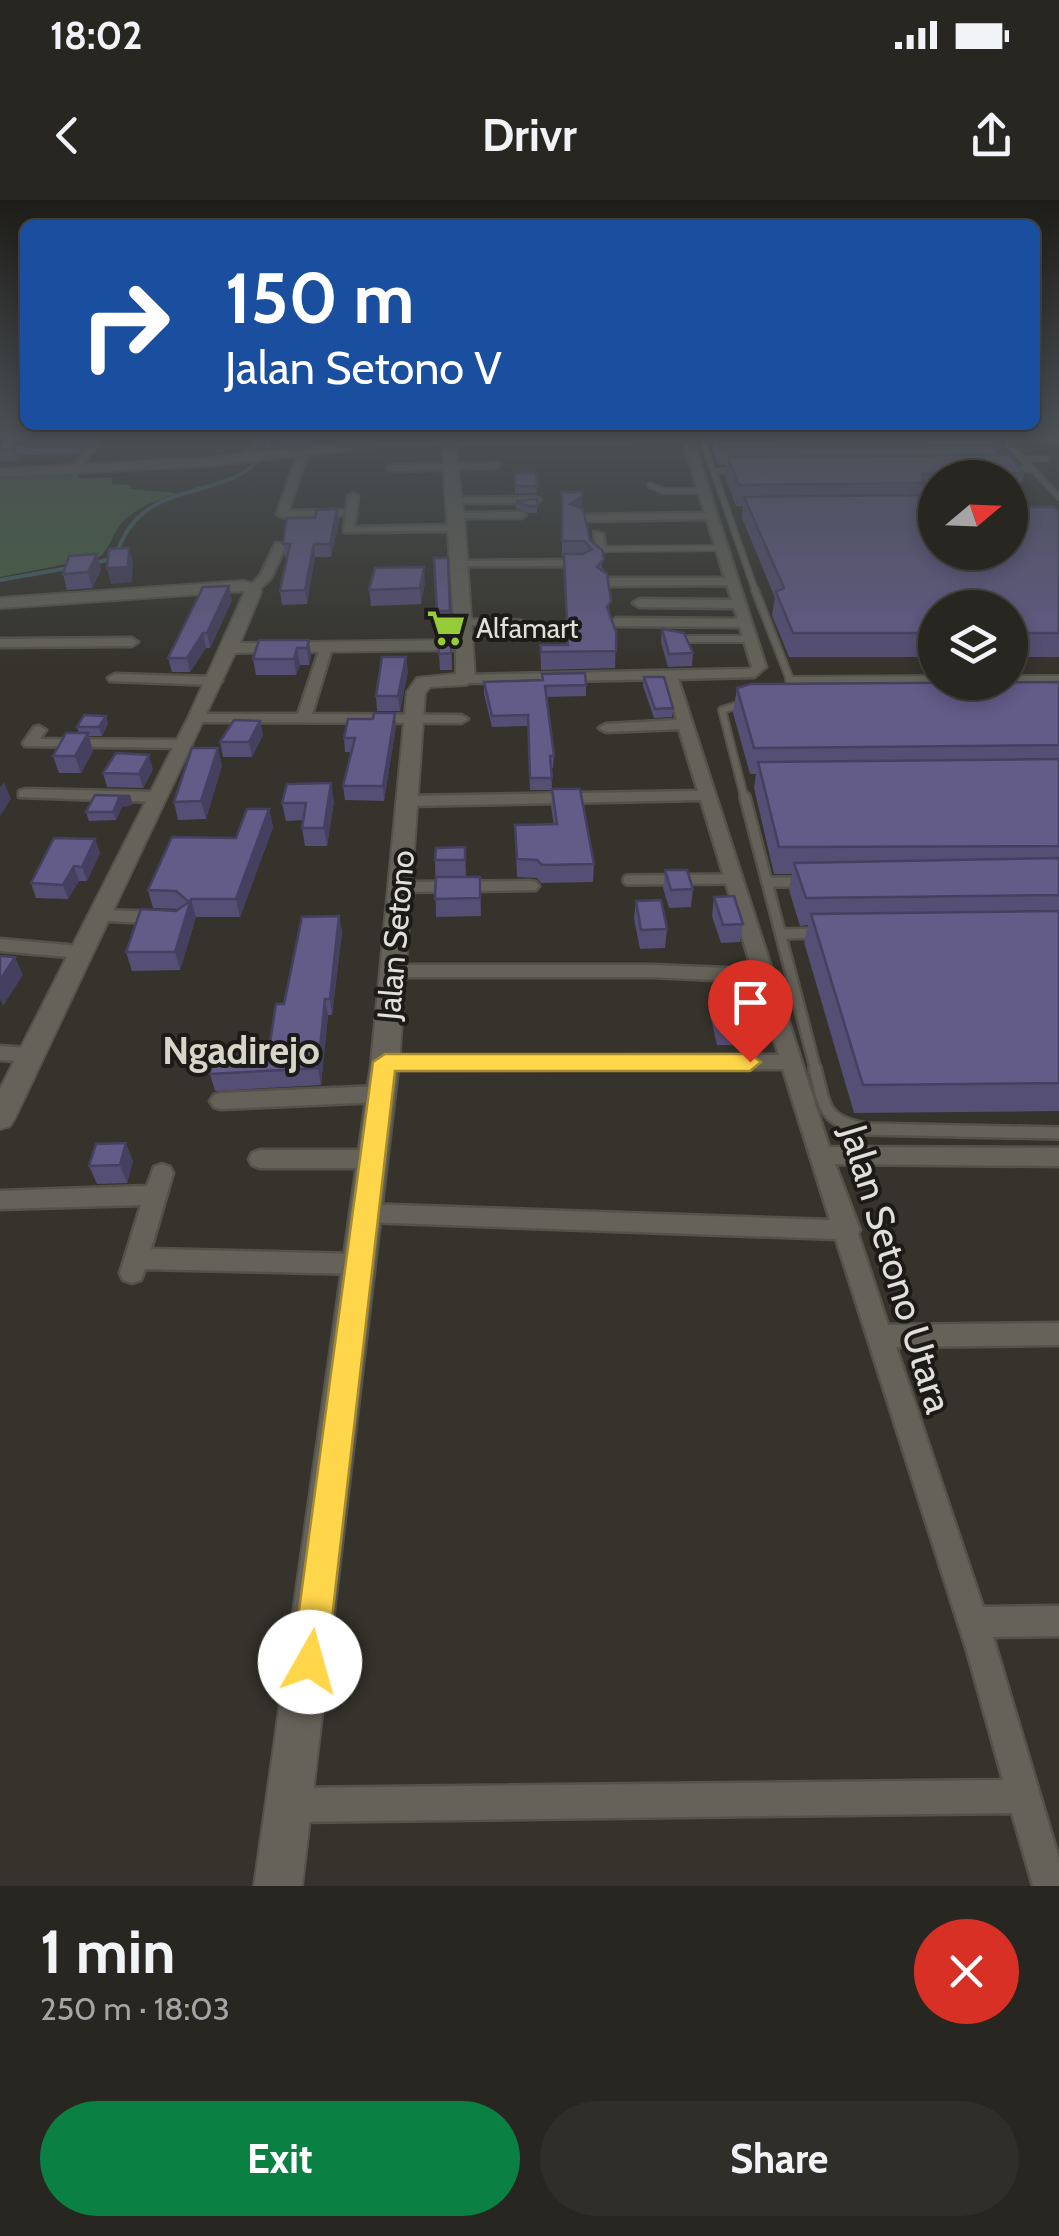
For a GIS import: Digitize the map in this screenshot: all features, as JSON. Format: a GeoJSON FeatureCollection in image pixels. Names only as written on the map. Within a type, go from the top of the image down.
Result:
{"type":"FeatureCollection","features":[{"type":"Feature","properties":{"kind":"street"},"geometry":{"type":"LineString","coordinates":[[283,512],[350,513],[347,528],[351,530],[474,512]]}},
{"type":"Feature","properties":{"kind":"street"},"geometry":{"type":"LineString","coordinates":[[457,512],[465,662]]}},
{"type":"Feature","properties":{"kind":"street"},"geometry":{"type":"LineString","coordinates":[[230,648],[326,648],[465,662],[670,675],[754,673],[759,668],[758,657],[711,512]]}},
{"type":"Feature","properties":{"kind":"street"},"geometry":{"type":"LineString","coordinates":[[457,515],[522,515]]}},
{"type":"Feature","properties":{"kind":"street"},"geometry":{"type":"LineString","coordinates":[[578,518],[712,516]]}},
{"type":"Feature","properties":{"kind":"street"},"geometry":{"type":"LineString","coordinates":[[460,564],[582,557],[600,553],[598,534]]}},
{"type":"Feature","properties":{"kind":"street"},"geometry":{"type":"LineString","coordinates":[[0,1118],[198,718],[252,588],[265,578],[280,545]]}},
{"type":"Feature","properties":{"kind":"street"},"geometry":{"type":"LineString","coordinates":[[606,582],[731,581]]}},
{"type":"Feature","properties":{"kind":"street"},"geometry":{"type":"LineString","coordinates":[[0,603],[252,588]]}},
{"type":"Feature","properties":{"kind":"street"},"geometry":{"type":"LineString","coordinates":[[640,603],[738,604]]}},
{"type":"Feature","properties":{"kind":"street"},"geometry":{"type":"LineString","coordinates":[[616,622],[745,623]]}},
{"type":"Feature","properties":{"kind":"street"},"geometry":{"type":"LineString","coordinates":[[0,643],[132,642]]}},
{"type":"Feature","properties":{"kind":"street"},"geometry":{"type":"LineString","coordinates":[[303,719],[326,648]]}},
{"type":"Feature","properties":{"kind":"street","name":"Jalan Setono"},"geometry":{"type":"LineString","coordinates":[[278,1886],[382,1078],[416,692],[424,682],[465,662]]}},
{"type":"Feature","properties":{"kind":"street","name":"Jalan Setono Utara"},"geometry":{"type":"LineString","coordinates":[[670,675],[789,1062],[848,1230],[913,1448],[973,1622],[1050,1886]]}},
{"type":"Feature","properties":{"kind":"street"},"geometry":{"type":"LineString","coordinates":[[115,678],[215,681]]}},
{"type":"Feature","properties":{"kind":"street"},"geometry":{"type":"LineString","coordinates":[[198,718],[460,718]]}},
{"type":"Feature","properties":{"kind":"street"},"geometry":{"type":"LineString","coordinates":[[606,728],[685,724]]}},
{"type":"Feature","properties":{"kind":"street"},"geometry":{"type":"LineString","coordinates":[[38,730],[30,744],[185,744]]}},
{"type":"Feature","properties":{"kind":"street"},"geometry":{"type":"LineString","coordinates":[[25,794],[158,797]]}},
{"type":"Feature","properties":{"kind":"street"},"geometry":{"type":"LineString","coordinates":[[408,801],[707,795]]}},
{"type":"Feature","properties":{"kind":"street"},"geometry":{"type":"LineString","coordinates":[[400,887],[530,886]]}},
{"type":"Feature","properties":{"kind":"street"},"geometry":{"type":"LineString","coordinates":[[97,916],[181,919]]}},
{"type":"Feature","properties":{"kind":"street"},"geometry":{"type":"LineString","coordinates":[[0,945],[79,952]]}},
{"type":"Feature","properties":{"kind":"street"},"geometry":{"type":"LineString","coordinates":[[393,971],[622,971],[764,976]]}},
{"type":"Feature","properties":{"kind":"street"},"geometry":{"type":"LineString","coordinates":[[0,1052],[29,1055]]}},
{"type":"Feature","properties":{"kind":"street"},"geometry":{"type":"LineString","coordinates":[[222,1100],[382,1078],[789,1062]]}},
{"type":"Feature","properties":{"kind":"street"},"geometry":{"type":"LineString","coordinates":[[822,1154],[1059,1157]]}},
{"type":"Feature","properties":{"kind":"street"},"geometry":{"type":"LineString","coordinates":[[260,1159],[371,1159]]}},
{"type":"Feature","properties":{"kind":"street"},"geometry":{"type":"LineString","coordinates":[[0,1200],[158,1184],[134,1266],[358,1264]]}},
{"type":"Feature","properties":{"kind":"street"},"geometry":{"type":"LineString","coordinates":[[364,1213],[848,1230]]}},
{"type":"Feature","properties":{"kind":"street"},"geometry":{"type":"LineString","coordinates":[[880,1336],[1059,1334]]}},
{"type":"Feature","properties":{"kind":"street"},"geometry":{"type":"LineString","coordinates":[[973,1622],[1059,1622]]}},
{"type":"Feature","properties":{"kind":"street"},"geometry":{"type":"LineString","coordinates":[[290,1805],[1022,1796]]}},
{"type":"Feature","properties":{"kind":"lane"},"geometry":{"type":"LineString","coordinates":[[747,512],[728,512],[799,702],[782,702]]}},
{"type":"Feature","properties":{"kind":"lane"},"geometry":{"type":"LineString","coordinates":[[600,553],[721,548]]}},
{"type":"Feature","properties":{"kind":"lane"},"geometry":{"type":"LineString","coordinates":[[463,622],[520,623]]}},
{"type":"Feature","properties":{"kind":"lane"},"geometry":{"type":"LineString","coordinates":[[681,639],[751,639]]}},
{"type":"Feature","properties":{"kind":"lane"},"geometry":{"type":"LineString","coordinates":[[1028,679],[1059,678]]}},
{"type":"Feature","properties":{"kind":"lane"},"geometry":{"type":"LineString","coordinates":[[789,680],[918,679]]}},
{"type":"Feature","properties":{"kind":"lane"},"geometry":{"type":"LineString","coordinates":[[764,702],[733,704],[722,710],[829,1113],[840,1124],[866,1129],[1059,1133]]}},
{"type":"Feature","properties":{"kind":"lane"},"geometry":{"type":"LineString","coordinates":[[742,780],[761,780]]}},
{"type":"Feature","properties":{"kind":"lane"},"geometry":{"type":"LineString","coordinates":[[628,880],[734,879]]}},
{"type":"Feature","properties":{"kind":"lane"},"geometry":{"type":"LineString","coordinates":[[768,882],[807,882]]}},
{"type":"Feature","properties":{"kind":"lane"},"geometry":{"type":"LineString","coordinates":[[781,934],[821,933]]}},
{"type":"Feature","properties":{"kind":"green space"},"geometry":{"type":"Polygon","coordinates":[[[0,512],[136,512],[125,519],[98,558],[0,577],[0,512]]]}},
{"type":"Feature","properties":{"kind":"building"},"geometry":{"type":"Polygon","coordinates":[[[317,512],[336,512],[330,544],[314,544],[305,590],[280,591],[290,544],[283,544],[287,518],[315,518],[317,512]]]}},
{"type":"Feature","properties":{"kind":"building"},"geometry":{"type":"Polygon","coordinates":[[[562,512],[584,512],[590,540],[602,550],[604,559],[597,567],[607,574],[611,601],[607,607],[616,632],[616,651],[541,652],[540,645],[568,645],[564,554],[583,554],[592,549],[584,541],[562,541],[562,512]]]}},
{"type":"Feature","properties":{"kind":"building"},"geometry":{"type":"Polygon","coordinates":[[[750,512],[918,512],[918,570],[1028,570],[1028,512],[1059,512],[1059,633],[1028,633],[1028,590],[918,590],[918,633],[793,633],[776,592],[784,588],[750,512]]]}},
{"type":"Feature","properties":{"kind":"building"},"geometry":{"type":"Polygon","coordinates":[[[129,548],[128,567],[107,568],[109,549],[129,548]]]}},
{"type":"Feature","properties":{"kind":"building"},"geometry":{"type":"Polygon","coordinates":[[[97,554],[88,572],[63,574],[69,556],[97,554]]]}},
{"type":"Feature","properties":{"kind":"building"},"geometry":{"type":"Polygon","coordinates":[[[434,558],[448,558],[450,611],[437,611],[434,558]]]}},
{"type":"Feature","properties":{"kind":"building"},"geometry":{"type":"Polygon","coordinates":[[[424,567],[420,588],[369,590],[375,568],[424,567]]]}},
{"type":"Feature","properties":{"kind":"building"},"geometry":{"type":"Polygon","coordinates":[[[229,586],[207,633],[203,633],[187,658],[168,658],[203,587],[229,586]]]}},
{"type":"Feature","properties":{"kind":"building"},"geometry":{"type":"Polygon","coordinates":[[[662,629],[684,633],[693,653],[669,654],[662,629]]]}},
{"type":"Feature","properties":{"kind":"building"},"geometry":{"type":"Polygon","coordinates":[[[438,638],[451,638],[451,653],[439,654],[438,638]]]}},
{"type":"Feature","properties":{"kind":"building"},"geometry":{"type":"Polygon","coordinates":[[[259,640],[309,640],[307,648],[297,648],[294,659],[253,659],[259,640]]]}},
{"type":"Feature","properties":{"kind":"building"},"geometry":{"type":"Polygon","coordinates":[[[382,657],[406,657],[398,696],[376,696],[382,657]]]}},
{"type":"Feature","properties":{"kind":"building"},"geometry":{"type":"Polygon","coordinates":[[[585,673],[586,685],[545,686],[554,756],[550,756],[552,778],[530,778],[528,715],[492,716],[484,682],[543,680],[542,674],[585,673]]]}},
{"type":"Feature","properties":{"kind":"building"},"geometry":{"type":"Polygon","coordinates":[[[644,677],[664,677],[673,708],[655,709],[644,677]]]}},
{"type":"Feature","properties":{"kind":"building"},"geometry":{"type":"Polygon","coordinates":[[[1028,682],[1059,682],[1059,745],[754,748],[737,688],[751,684],[918,683],[918,700],[1028,700],[1028,682]]]}},
{"type":"Feature","properties":{"kind":"building"},"geometry":{"type":"Polygon","coordinates":[[[374,713],[395,713],[383,786],[343,786],[355,738],[344,738],[348,719],[373,719],[374,713]]]}},
{"type":"Feature","properties":{"kind":"building"},"geometry":{"type":"Polygon","coordinates":[[[84,715],[106,716],[99,727],[77,727],[84,715]]]}},
{"type":"Feature","properties":{"kind":"building"},"geometry":{"type":"Polygon","coordinates":[[[234,720],[260,721],[249,742],[220,742],[234,720]]]}},
{"type":"Feature","properties":{"kind":"building"},"geometry":{"type":"Polygon","coordinates":[[[66,733],[88,733],[75,756],[53,756],[66,733]]]}},
{"type":"Feature","properties":{"kind":"building"},"geometry":{"type":"Polygon","coordinates":[[[192,748],[218,748],[201,801],[174,802],[192,748]]]}},
{"type":"Feature","properties":{"kind":"building"},"geometry":{"type":"Polygon","coordinates":[[[116,753],[149,755],[139,774],[103,773],[116,753]]]}},
{"type":"Feature","properties":{"kind":"building"},"geometry":{"type":"Polygon","coordinates":[[[1059,759],[1059,846],[779,847],[758,762],[1059,759]]]}},
{"type":"Feature","properties":{"kind":"building"},"geometry":{"type":"Polygon","coordinates":[[[331,783],[324,828],[302,828],[306,803],[282,803],[287,784],[331,783]]]}},
{"type":"Feature","properties":{"kind":"building"},"geometry":{"type":"Polygon","coordinates":[[[552,789],[580,789],[594,864],[542,865],[537,860],[517,859],[515,825],[557,824],[552,789]]]}},
{"type":"Feature","properties":{"kind":"building"},"geometry":{"type":"Polygon","coordinates":[[[95,795],[130,796],[119,798],[113,812],[86,812],[95,795]]]}},
{"type":"Feature","properties":{"kind":"building"},"geometry":{"type":"Polygon","coordinates":[[[247,809],[269,809],[236,899],[191,899],[175,952],[126,952],[141,909],[176,911],[189,902],[176,891],[148,890],[172,837],[236,838],[247,809]]]}},
{"type":"Feature","properties":{"kind":"building"},"geometry":{"type":"Polygon","coordinates":[[[54,838],[95,839],[82,867],[74,866],[63,885],[31,883],[54,838]]]}},
{"type":"Feature","properties":{"kind":"building"},"geometry":{"type":"Polygon","coordinates":[[[465,847],[465,860],[435,860],[436,848],[465,847]]]}},
{"type":"Feature","properties":{"kind":"building"},"geometry":{"type":"Polygon","coordinates":[[[1059,858],[1059,895],[806,898],[794,863],[1059,858]]]}},
{"type":"Feature","properties":{"kind":"building"},"geometry":{"type":"Polygon","coordinates":[[[665,870],[687,870],[693,889],[671,890],[665,870]]]}},
{"type":"Feature","properties":{"kind":"building"},"geometry":{"type":"Polygon","coordinates":[[[436,877],[480,877],[480,898],[435,899],[436,877]]]}},
{"type":"Feature","properties":{"kind":"building"},"geometry":{"type":"Polygon","coordinates":[[[734,896],[743,924],[723,925],[714,897],[734,896]]]}},
{"type":"Feature","properties":{"kind":"building"},"geometry":{"type":"Polygon","coordinates":[[[661,900],[667,929],[641,930],[636,901],[661,900]]]}},
{"type":"Feature","properties":{"kind":"building"},"geometry":{"type":"Polygon","coordinates":[[[1059,911],[1059,1083],[863,1085],[811,914],[1059,911]]]}},
{"type":"Feature","properties":{"kind":"building"},"geometry":{"type":"Polygon","coordinates":[[[339,916],[318,1068],[210,1074],[213,1055],[269,1049],[276,1004],[284,1004],[302,917],[339,916]]]}},
{"type":"Feature","properties":{"kind":"building"},"geometry":{"type":"Polygon","coordinates":[[[0,956],[15,957],[0,980],[0,956]]]}},
{"type":"Feature","properties":{"kind":"building"},"geometry":{"type":"Polygon","coordinates":[[[712,991],[736,991],[744,1026],[720,1027],[712,991]]]}},
{"type":"Feature","properties":{"kind":"building"},"geometry":{"type":"Polygon","coordinates":[[[126,1143],[120,1165],[89,1166],[96,1144],[126,1143]]]}},
{"type":"Feature","properties":{"kind":"waterway"},"geometry":{"type":"LineString","coordinates":[[93,564],[116,557],[129,528],[146,512]]}},
{"type":"Feature","properties":{"kind":"waterway"},"geometry":{"type":"LineString","coordinates":[[0,580],[74,567]]}},
{"type":"Feature","properties":{"kind":"place","name":"Alfamart"},"geometry":{"type":"Point","coordinates":[446,628]}},
{"type":"Feature","properties":{"kind":"district","name":"Ngadirejo"},"geometry":{"type":"Point","coordinates":[241,1051]}},
{"type":"Feature","properties":{"kind":"route"},"geometry":{"type":"LineString","coordinates":[[310,1662],[385,1062],[750,1062]]}}]}
